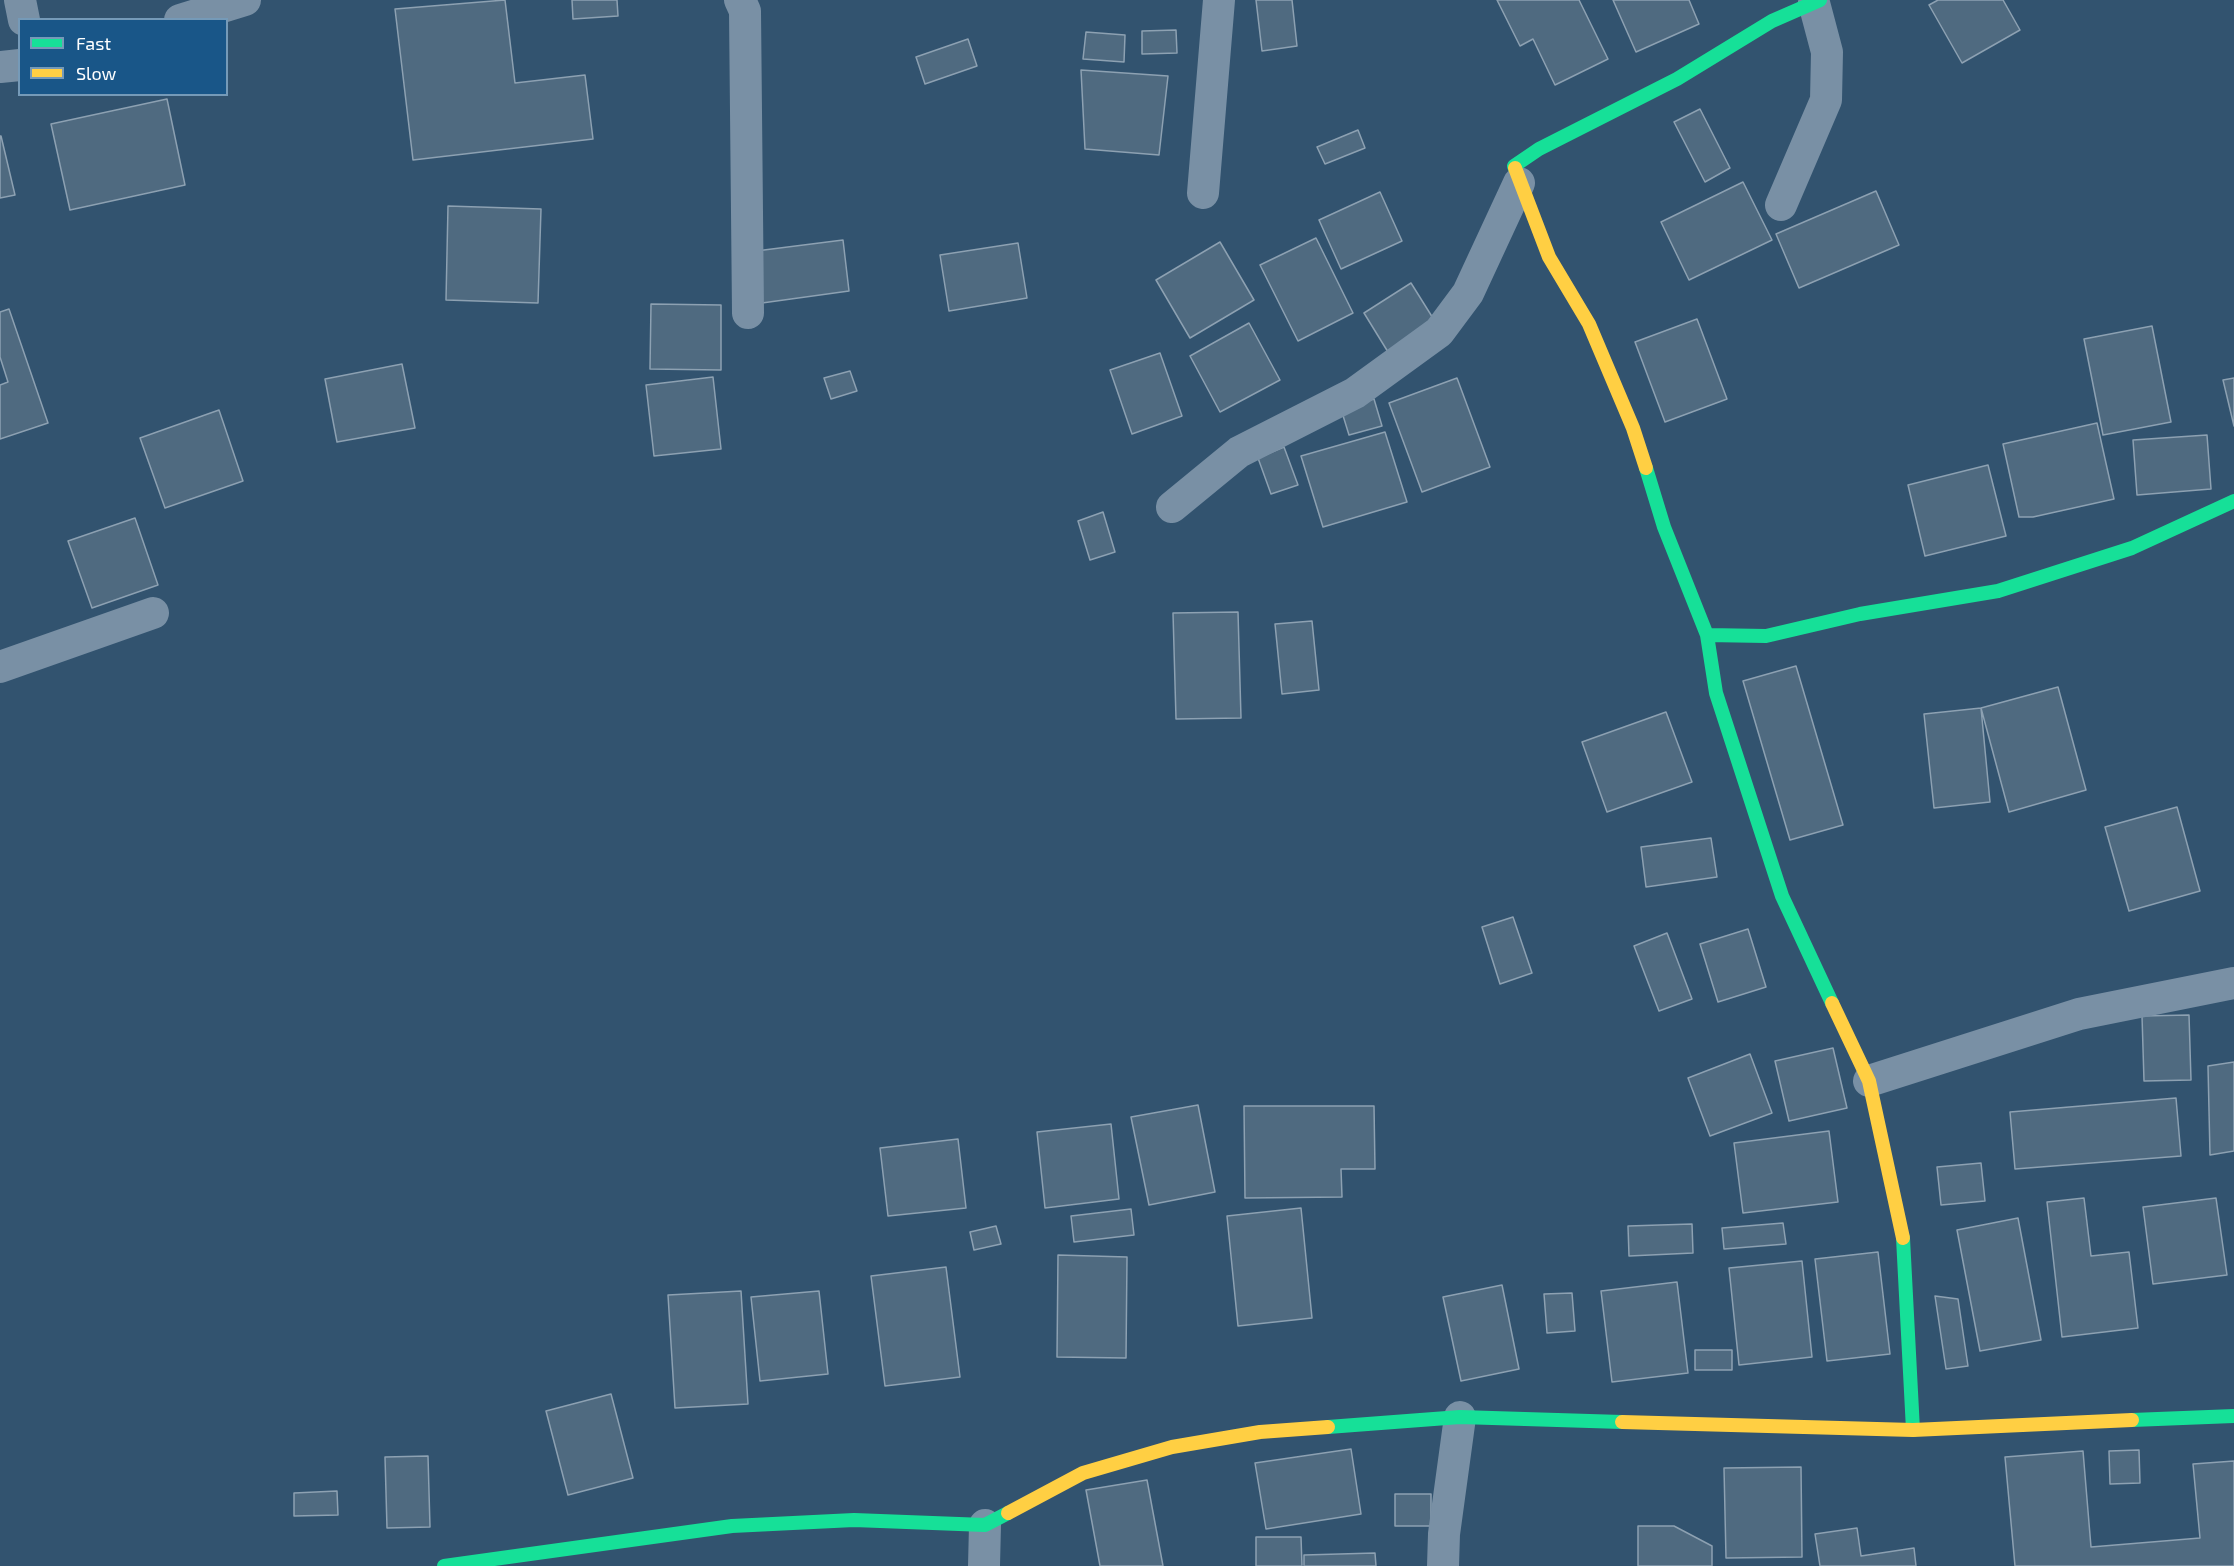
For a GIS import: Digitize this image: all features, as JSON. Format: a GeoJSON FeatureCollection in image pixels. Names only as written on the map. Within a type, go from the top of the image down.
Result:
{"type":"FeatureCollection","features":[{"type":"Feature","properties":{"kind":"street"},"geometry":{"type":"LineString","coordinates":[[20,0],[24,18]]}},
{"type":"Feature","properties":{"kind":"street"},"geometry":{"type":"LineString","coordinates":[[186,18],[245,0]]}},
{"type":"Feature","properties":{"kind":"street"},"geometry":{"type":"LineString","coordinates":[[740,0],[745,10],[748,313]]}},
{"type":"Feature","properties":{"kind":"street"},"geometry":{"type":"LineString","coordinates":[[1203,193],[1219,0]]}},
{"type":"Feature","properties":{"kind":"street"},"geometry":{"type":"LineString","coordinates":[[1781,205],[1826,100],[1827,52],[1817,1],[1772,21],[1677,79],[1539,149],[1514,166],[1550,257],[1589,324],[1633,428],[1664,527],[1707,635],[1716,693],[1782,896],[1869,1081],[1902,1225],[1913,1430]]}},
{"type":"Feature","properties":{"kind":"street"},"geometry":{"type":"LineString","coordinates":[[0,67],[18,65]]}},
{"type":"Feature","properties":{"kind":"street"},"geometry":{"type":"LineString","coordinates":[[1172,507],[1239,452],[1355,393],[1438,332],[1468,293],[1519,183]]}},
{"type":"Feature","properties":{"kind":"street"},"geometry":{"type":"LineString","coordinates":[[1707,635],[1766,636],[1860,614],[1998,591],[2132,548],[2234,501]]}},
{"type":"Feature","properties":{"kind":"street"},"geometry":{"type":"LineString","coordinates":[[0,667],[153,613]]}},
{"type":"Feature","properties":{"kind":"street"},"geometry":{"type":"LineString","coordinates":[[1869,1081],[2079,1014],[2234,983]]}},
{"type":"Feature","properties":{"kind":"street"},"geometry":{"type":"LineString","coordinates":[[444,1566],[732,1526],[854,1520],[985,1524],[1083,1473],[1172,1447],[1260,1432],[1460,1417],[1913,1430],[2234,1416]]}},
{"type":"Feature","properties":{"kind":"street"},"geometry":{"type":"LineString","coordinates":[[1443,1566],[1444,1534],[1460,1417]]}},
{"type":"Feature","properties":{"kind":"street"},"geometry":{"type":"LineString","coordinates":[[984,1566],[985,1524]]}},
{"type":"Feature","properties":{"kind":"building"},"geometry":{"type":"Polygon","coordinates":[[[505,0],[515,83],[585,75],[593,139],[413,160],[395,9],[505,0]]]}},
{"type":"Feature","properties":{"kind":"building"},"geometry":{"type":"Polygon","coordinates":[[[572,0],[617,0],[618,16],[573,19],[572,0]]]}},
{"type":"Feature","properties":{"kind":"building"},"geometry":{"type":"Polygon","coordinates":[[[1256,0],[1292,0],[1297,46],[1262,51],[1256,0]]]}},
{"type":"Feature","properties":{"kind":"building"},"geometry":{"type":"Polygon","coordinates":[[[1497,0],[1579,0],[1608,59],[1555,85],[1533,39],[1520,46],[1497,0]]]}},
{"type":"Feature","properties":{"kind":"building"},"geometry":{"type":"Polygon","coordinates":[[[1613,0],[1689,0],[1699,24],[1636,52],[1613,0]]]}},
{"type":"Feature","properties":{"kind":"building"},"geometry":{"type":"Polygon","coordinates":[[[1938,0],[2003,0],[2020,30],[1962,63],[1929,5],[1938,0]]]}},
{"type":"Feature","properties":{"kind":"building"},"geometry":{"type":"Polygon","coordinates":[[[1176,30],[1177,53],[1142,54],[1142,31],[1176,30]]]}},
{"type":"Feature","properties":{"kind":"building"},"geometry":{"type":"Polygon","coordinates":[[[1086,32],[1125,35],[1124,62],[1083,59],[1086,32]]]}},
{"type":"Feature","properties":{"kind":"building"},"geometry":{"type":"Polygon","coordinates":[[[968,39],[977,66],[925,84],[916,57],[968,39]]]}},
{"type":"Feature","properties":{"kind":"building"},"geometry":{"type":"Polygon","coordinates":[[[1081,70],[1168,76],[1159,155],[1085,149],[1081,70]]]}},
{"type":"Feature","properties":{"kind":"building"},"geometry":{"type":"Polygon","coordinates":[[[167,99],[185,185],[70,210],[51,124],[167,99]]]}},
{"type":"Feature","properties":{"kind":"building"},"geometry":{"type":"Polygon","coordinates":[[[1700,109],[1730,168],[1705,182],[1674,122],[1700,109]]]}},
{"type":"Feature","properties":{"kind":"building"},"geometry":{"type":"Polygon","coordinates":[[[1358,130],[1365,148],[1325,164],[1317,147],[1358,130]]]}},
{"type":"Feature","properties":{"kind":"building"},"geometry":{"type":"Polygon","coordinates":[[[0,136],[15,195],[0,198],[0,136]]]}},
{"type":"Feature","properties":{"kind":"building"},"geometry":{"type":"Polygon","coordinates":[[[1743,182],[1772,240],[1689,280],[1661,222],[1743,182]]]}},
{"type":"Feature","properties":{"kind":"building"},"geometry":{"type":"Polygon","coordinates":[[[1876,191],[1899,245],[1799,288],[1776,234],[1876,191]]]}},
{"type":"Feature","properties":{"kind":"building"},"geometry":{"type":"Polygon","coordinates":[[[1380,192],[1402,241],[1341,269],[1319,220],[1380,192]]]}},
{"type":"Feature","properties":{"kind":"building"},"geometry":{"type":"Polygon","coordinates":[[[448,206],[541,209],[538,303],[446,300],[448,206]]]}},
{"type":"Feature","properties":{"kind":"building"},"geometry":{"type":"Polygon","coordinates":[[[1316,238],[1353,313],[1298,341],[1260,265],[1316,238]]]}},
{"type":"Feature","properties":{"kind":"building"},"geometry":{"type":"Polygon","coordinates":[[[843,240],[849,291],[762,303],[756,251],[843,240]]]}},
{"type":"Feature","properties":{"kind":"building"},"geometry":{"type":"Polygon","coordinates":[[[1220,242],[1254,300],[1190,338],[1156,280],[1220,242]]]}},
{"type":"Feature","properties":{"kind":"building"},"geometry":{"type":"Polygon","coordinates":[[[1018,243],[1027,298],[949,311],[940,255],[1018,243]]]}},
{"type":"Feature","properties":{"kind":"building"},"geometry":{"type":"Polygon","coordinates":[[[1411,283],[1436,323],[1388,352],[1364,313],[1411,283]]]}},
{"type":"Feature","properties":{"kind":"building"},"geometry":{"type":"Polygon","coordinates":[[[651,304],[721,305],[721,370],[650,369],[651,304]]]}},
{"type":"Feature","properties":{"kind":"building"},"geometry":{"type":"Polygon","coordinates":[[[9,309],[48,423],[0,439],[0,385],[8,382],[0,357],[0,312],[9,309]]]}},
{"type":"Feature","properties":{"kind":"building"},"geometry":{"type":"Polygon","coordinates":[[[1697,319],[1727,399],[1665,422],[1635,342],[1697,319]]]}},
{"type":"Feature","properties":{"kind":"building"},"geometry":{"type":"Polygon","coordinates":[[[1249,323],[1280,380],[1220,412],[1190,356],[1249,323]]]}},
{"type":"Feature","properties":{"kind":"building"},"geometry":{"type":"Polygon","coordinates":[[[2152,326],[2171,422],[2103,435],[2084,339],[2152,326]]]}},
{"type":"Feature","properties":{"kind":"building"},"geometry":{"type":"Polygon","coordinates":[[[1160,353],[1182,416],[1132,434],[1110,370],[1160,353]]]}},
{"type":"Feature","properties":{"kind":"building"},"geometry":{"type":"Polygon","coordinates":[[[402,364],[415,428],[337,442],[325,379],[402,364]]]}},
{"type":"Feature","properties":{"kind":"building"},"geometry":{"type":"Polygon","coordinates":[[[850,371],[857,391],[831,399],[824,378],[850,371]]]}},
{"type":"Feature","properties":{"kind":"building"},"geometry":{"type":"Polygon","coordinates":[[[713,377],[721,449],[654,456],[646,385],[713,377]]]}},
{"type":"Feature","properties":{"kind":"building"},"geometry":{"type":"Polygon","coordinates":[[[1457,378],[1490,467],[1422,492],[1389,403],[1457,378]]]}},
{"type":"Feature","properties":{"kind":"building"},"geometry":{"type":"Polygon","coordinates":[[[2234,378],[2234,426],[2223,380],[2234,378]]]}},
{"type":"Feature","properties":{"kind":"building"},"geometry":{"type":"Polygon","coordinates":[[[1374,399],[1382,426],[1349,435],[1341,409],[1374,399]]]}},
{"type":"Feature","properties":{"kind":"building"},"geometry":{"type":"Polygon","coordinates":[[[219,410],[243,481],[165,508],[140,438],[219,410]]]}},
{"type":"Feature","properties":{"kind":"building"},"geometry":{"type":"Polygon","coordinates":[[[2097,423],[2114,499],[2033,517],[2019,517],[2003,444],[2097,423]]]}},
{"type":"Feature","properties":{"kind":"building"},"geometry":{"type":"Polygon","coordinates":[[[1385,432],[1407,502],[1323,527],[1301,456],[1385,432]]]}},
{"type":"Feature","properties":{"kind":"building"},"geometry":{"type":"Polygon","coordinates":[[[2207,435],[2211,489],[2137,495],[2133,440],[2207,435]]]}},
{"type":"Feature","properties":{"kind":"building"},"geometry":{"type":"Polygon","coordinates":[[[1284,447],[1298,485],[1271,494],[1258,458],[1284,447]]]}},
{"type":"Feature","properties":{"kind":"building"},"geometry":{"type":"Polygon","coordinates":[[[1988,465],[2006,536],[1925,556],[1908,485],[1988,465]]]}},
{"type":"Feature","properties":{"kind":"building"},"geometry":{"type":"Polygon","coordinates":[[[1103,512],[1115,552],[1090,560],[1078,521],[1103,512]]]}},
{"type":"Feature","properties":{"kind":"building"},"geometry":{"type":"Polygon","coordinates":[[[135,518],[158,585],[92,608],[68,541],[135,518]]]}},
{"type":"Feature","properties":{"kind":"building"},"geometry":{"type":"Polygon","coordinates":[[[1238,612],[1241,718],[1176,719],[1173,613],[1238,612]]]}},
{"type":"Feature","properties":{"kind":"building"},"geometry":{"type":"Polygon","coordinates":[[[1312,621],[1319,690],[1282,694],[1275,624],[1312,621]]]}},
{"type":"Feature","properties":{"kind":"building"},"geometry":{"type":"Polygon","coordinates":[[[1796,666],[1843,825],[1790,840],[1743,681],[1796,666]]]}},
{"type":"Feature","properties":{"kind":"building"},"geometry":{"type":"Polygon","coordinates":[[[2058,687],[2086,790],[2009,812],[1981,708],[2058,687]]]}},
{"type":"Feature","properties":{"kind":"building"},"geometry":{"type":"Polygon","coordinates":[[[1981,708],[1990,802],[1934,808],[1924,714],[1981,708]]]}},
{"type":"Feature","properties":{"kind":"building"},"geometry":{"type":"Polygon","coordinates":[[[1666,712],[1692,782],[1607,812],[1582,742],[1666,712]]]}},
{"type":"Feature","properties":{"kind":"building"},"geometry":{"type":"Polygon","coordinates":[[[2177,807],[2200,891],[2129,911],[2105,827],[2177,807]]]}},
{"type":"Feature","properties":{"kind":"building"},"geometry":{"type":"Polygon","coordinates":[[[1711,838],[1717,877],[1646,887],[1641,847],[1711,838]]]}},
{"type":"Feature","properties":{"kind":"building"},"geometry":{"type":"Polygon","coordinates":[[[1513,917],[1532,973],[1500,984],[1482,927],[1513,917]]]}},
{"type":"Feature","properties":{"kind":"building"},"geometry":{"type":"Polygon","coordinates":[[[1748,929],[1766,987],[1718,1002],[1700,944],[1748,929]]]}},
{"type":"Feature","properties":{"kind":"building"},"geometry":{"type":"Polygon","coordinates":[[[1667,933],[1692,999],[1659,1011],[1634,946],[1667,933]]]}},
{"type":"Feature","properties":{"kind":"building"},"geometry":{"type":"Polygon","coordinates":[[[2189,1015],[2191,1080],[2144,1081],[2142,1016],[2189,1015]]]}},
{"type":"Feature","properties":{"kind":"building"},"geometry":{"type":"Polygon","coordinates":[[[1833,1048],[1847,1108],[1789,1121],[1775,1061],[1833,1048]]]}},
{"type":"Feature","properties":{"kind":"building"},"geometry":{"type":"Polygon","coordinates":[[[1750,1054],[1772,1113],[1710,1136],[1688,1078],[1750,1054]]]}},
{"type":"Feature","properties":{"kind":"building"},"geometry":{"type":"Polygon","coordinates":[[[2234,1062],[2234,1151],[2210,1155],[2208,1066],[2234,1062]]]}},
{"type":"Feature","properties":{"kind":"building"},"geometry":{"type":"Polygon","coordinates":[[[2176,1098],[2181,1156],[2015,1169],[2010,1112],[2176,1098]]]}},
{"type":"Feature","properties":{"kind":"building"},"geometry":{"type":"Polygon","coordinates":[[[1198,1105],[1215,1192],[1149,1205],[1131,1117],[1198,1105]]]}},
{"type":"Feature","properties":{"kind":"building"},"geometry":{"type":"Polygon","coordinates":[[[1244,1106],[1374,1106],[1375,1169],[1341,1169],[1342,1197],[1245,1198],[1244,1106]]]}},
{"type":"Feature","properties":{"kind":"building"},"geometry":{"type":"Polygon","coordinates":[[[1111,1124],[1119,1199],[1045,1208],[1037,1132],[1111,1124]]]}},
{"type":"Feature","properties":{"kind":"building"},"geometry":{"type":"Polygon","coordinates":[[[1829,1131],[1838,1202],[1743,1213],[1734,1143],[1829,1131]]]}},
{"type":"Feature","properties":{"kind":"building"},"geometry":{"type":"Polygon","coordinates":[[[958,1139],[966,1208],[888,1216],[880,1148],[958,1139]]]}},
{"type":"Feature","properties":{"kind":"building"},"geometry":{"type":"Polygon","coordinates":[[[1981,1163],[1985,1201],[1941,1205],[1937,1167],[1981,1163]]]}},
{"type":"Feature","properties":{"kind":"building"},"geometry":{"type":"Polygon","coordinates":[[[2084,1198],[2091,1256],[2129,1252],[2138,1328],[2062,1337],[2047,1202],[2084,1198]]]}},
{"type":"Feature","properties":{"kind":"building"},"geometry":{"type":"Polygon","coordinates":[[[2216,1198],[2227,1275],[2153,1284],[2143,1207],[2216,1198]]]}},
{"type":"Feature","properties":{"kind":"building"},"geometry":{"type":"Polygon","coordinates":[[[1301,1208],[1312,1318],[1238,1326],[1227,1216],[1301,1208]]]}},
{"type":"Feature","properties":{"kind":"building"},"geometry":{"type":"Polygon","coordinates":[[[1131,1209],[1134,1235],[1074,1242],[1071,1216],[1131,1209]]]}},
{"type":"Feature","properties":{"kind":"building"},"geometry":{"type":"Polygon","coordinates":[[[2018,1218],[2041,1340],[1980,1351],[1957,1230],[2018,1218]]]}},
{"type":"Feature","properties":{"kind":"building"},"geometry":{"type":"Polygon","coordinates":[[[1783,1223],[1786,1244],[1724,1249],[1722,1228],[1783,1223]]]}},
{"type":"Feature","properties":{"kind":"building"},"geometry":{"type":"Polygon","coordinates":[[[1692,1224],[1693,1253],[1629,1256],[1628,1226],[1692,1224]]]}},
{"type":"Feature","properties":{"kind":"building"},"geometry":{"type":"Polygon","coordinates":[[[996,1226],[1001,1244],[974,1250],[970,1232],[996,1226]]]}},
{"type":"Feature","properties":{"kind":"building"},"geometry":{"type":"Polygon","coordinates":[[[1878,1252],[1890,1354],[1827,1361],[1815,1259],[1878,1252]]]}},
{"type":"Feature","properties":{"kind":"building"},"geometry":{"type":"Polygon","coordinates":[[[1058,1255],[1127,1257],[1126,1358],[1057,1357],[1058,1255]]]}},
{"type":"Feature","properties":{"kind":"building"},"geometry":{"type":"Polygon","coordinates":[[[1802,1261],[1812,1357],[1739,1365],[1729,1268],[1802,1261]]]}},
{"type":"Feature","properties":{"kind":"building"},"geometry":{"type":"Polygon","coordinates":[[[946,1267],[960,1377],[885,1386],[871,1276],[946,1267]]]}},
{"type":"Feature","properties":{"kind":"building"},"geometry":{"type":"Polygon","coordinates":[[[1677,1282],[1688,1373],[1612,1382],[1601,1291],[1677,1282]]]}},
{"type":"Feature","properties":{"kind":"building"},"geometry":{"type":"Polygon","coordinates":[[[1502,1285],[1519,1369],[1461,1381],[1443,1297],[1502,1285]]]}},
{"type":"Feature","properties":{"kind":"building"},"geometry":{"type":"Polygon","coordinates":[[[741,1291],[748,1404],[675,1408],[668,1295],[741,1291]]]}},
{"type":"Feature","properties":{"kind":"building"},"geometry":{"type":"Polygon","coordinates":[[[819,1291],[828,1374],[760,1381],[751,1297],[819,1291]]]}},
{"type":"Feature","properties":{"kind":"building"},"geometry":{"type":"Polygon","coordinates":[[[1572,1293],[1575,1331],[1547,1333],[1544,1294],[1572,1293]]]}},
{"type":"Feature","properties":{"kind":"building"},"geometry":{"type":"Polygon","coordinates":[[[1935,1296],[1958,1299],[1968,1366],[1946,1369],[1935,1296]]]}},
{"type":"Feature","properties":{"kind":"building"},"geometry":{"type":"Polygon","coordinates":[[[1695,1350],[1732,1350],[1732,1370],[1695,1370],[1695,1350]]]}},
{"type":"Feature","properties":{"kind":"building"},"geometry":{"type":"Polygon","coordinates":[[[611,1394],[633,1478],[568,1495],[546,1411],[611,1394]]]}},
{"type":"Feature","properties":{"kind":"building"},"geometry":{"type":"Polygon","coordinates":[[[1351,1449],[1361,1514],[1266,1529],[1255,1463],[1351,1449]]]}},
{"type":"Feature","properties":{"kind":"building"},"geometry":{"type":"Polygon","coordinates":[[[2139,1450],[2140,1483],[2110,1484],[2109,1451],[2139,1450]]]}},
{"type":"Feature","properties":{"kind":"building"},"geometry":{"type":"Polygon","coordinates":[[[2083,1451],[2091,1547],[2200,1538],[2193,1464],[2234,1461],[2234,1566],[2015,1566],[2005,1457],[2083,1451]]]}},
{"type":"Feature","properties":{"kind":"building"},"geometry":{"type":"Polygon","coordinates":[[[428,1456],[430,1527],[387,1528],[385,1457],[428,1456]]]}},
{"type":"Feature","properties":{"kind":"building"},"geometry":{"type":"Polygon","coordinates":[[[1801,1467],[1802,1557],[1726,1558],[1724,1468],[1801,1467]]]}},
{"type":"Feature","properties":{"kind":"building"},"geometry":{"type":"Polygon","coordinates":[[[1147,1480],[1163,1566],[1100,1566],[1086,1490],[1147,1480]]]}},
{"type":"Feature","properties":{"kind":"building"},"geometry":{"type":"Polygon","coordinates":[[[337,1491],[338,1515],[294,1516],[294,1493],[337,1491]]]}},
{"type":"Feature","properties":{"kind":"building"},"geometry":{"type":"Polygon","coordinates":[[[1395,1494],[1431,1494],[1431,1526],[1395,1526],[1395,1494]]]}},
{"type":"Feature","properties":{"kind":"building"},"geometry":{"type":"Polygon","coordinates":[[[1638,1526],[1674,1526],[1712,1546],[1712,1566],[1638,1566],[1638,1526]]]}},
{"type":"Feature","properties":{"kind":"building"},"geometry":{"type":"Polygon","coordinates":[[[1857,1528],[1861,1556],[1914,1548],[1916,1566],[1820,1566],[1815,1534],[1857,1528]]]}},
{"type":"Feature","properties":{"kind":"building"},"geometry":{"type":"Polygon","coordinates":[[[1256,1537],[1301,1537],[1302,1566],[1256,1566],[1256,1537]]]}},
{"type":"Feature","properties":{"kind":"building"},"geometry":{"type":"Polygon","coordinates":[[[1375,1553],[1376,1566],[1304,1566],[1304,1555],[1375,1553]]]}},
{"type":"Feature","properties":{"kind":"traffic: fast"},"geometry":{"type":"LineString","coordinates":[[1515,168],[1514,166],[1539,149],[1677,79],[1772,21],[1820,0]]}},
{"type":"Feature","properties":{"kind":"traffic: fast"},"geometry":{"type":"LineString","coordinates":[[1646,468],[1664,527],[1707,635],[1716,693],[1782,896],[1832,1003]]}},
{"type":"Feature","properties":{"kind":"traffic: fast"},"geometry":{"type":"LineString","coordinates":[[1707,635],[1766,636],[1860,614],[1998,591],[2132,548],[2234,501]]}},
{"type":"Feature","properties":{"kind":"traffic: fast"},"geometry":{"type":"LineString","coordinates":[[1903,1238],[1913,1430]]}},
{"type":"Feature","properties":{"kind":"traffic: fast"},"geometry":{"type":"LineString","coordinates":[[2132,1420],[2234,1416]]}},
{"type":"Feature","properties":{"kind":"traffic: fast"},"geometry":{"type":"LineString","coordinates":[[1328,1427],[1460,1417],[1622,1422]]}},
{"type":"Feature","properties":{"kind":"traffic: fast"},"geometry":{"type":"LineString","coordinates":[[444,1566],[732,1526],[854,1520],[985,1525],[1008,1513]]}},
{"type":"Feature","properties":{"kind":"traffic: slow"},"geometry":{"type":"LineString","coordinates":[[1515,168],[1549,257],[1589,324],[1633,428],[1646,468]]}},
{"type":"Feature","properties":{"kind":"traffic: slow"},"geometry":{"type":"LineString","coordinates":[[1832,1003],[1869,1081],[1903,1238]]}},
{"type":"Feature","properties":{"kind":"traffic: slow"},"geometry":{"type":"LineString","coordinates":[[1622,1422],[1913,1430],[2132,1420]]}},
{"type":"Feature","properties":{"kind":"traffic: slow"},"geometry":{"type":"LineString","coordinates":[[1008,1513],[1083,1473],[1172,1447],[1260,1432],[1328,1427]]}}]}
